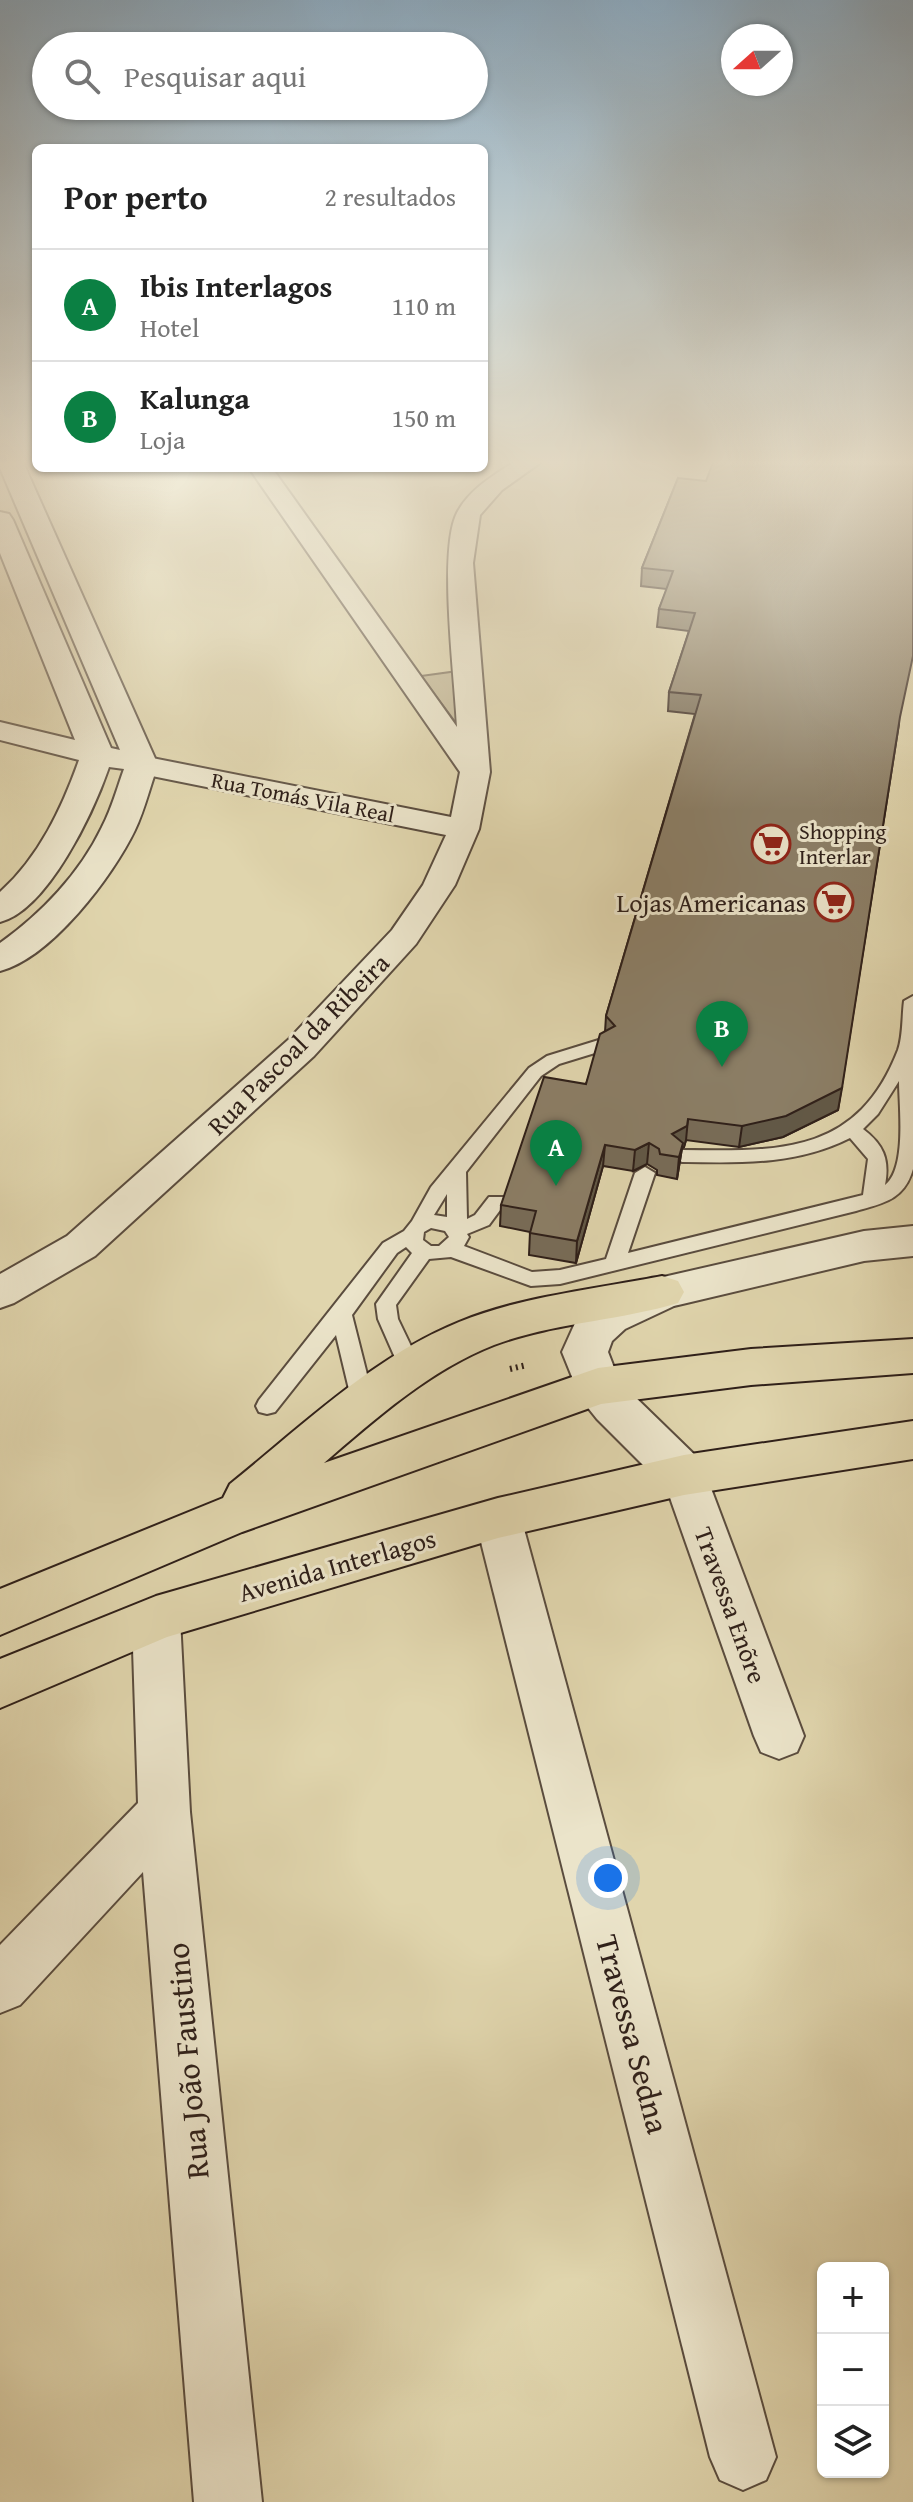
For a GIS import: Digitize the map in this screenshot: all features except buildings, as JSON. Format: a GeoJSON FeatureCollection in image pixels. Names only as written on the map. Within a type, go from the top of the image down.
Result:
{"type":"FeatureCollection","features":[{"type":"Feature","properties":{"kind":"main road"},"geometry":{"type":"LineString","coordinates":[[224,1518],[363,1402],[411,1369],[475,1334],[510,1323],[662,1292]]}},
{"type":"Feature","properties":{"kind":"main road"},"geometry":{"type":"LineString","coordinates":[[0,1613],[224,1518],[598,1386],[751,1367],[913,1356]]}},
{"type":"Feature","properties":{"kind":"main road","name":"Avenida Interlagos"},"geometry":{"type":"LineString","coordinates":[[0,1684],[156,1618],[498,1518],[684,1475],[913,1440]]}},
{"type":"Feature","properties":{"kind":"street"},"geometry":{"type":"LineString","coordinates":[[0,911],[47,860],[73,817],[94,765],[22,577]]}},
{"type":"Feature","properties":{"kind":"street"},"geometry":{"type":"LineString","coordinates":[[0,960],[15,951],[60,909],[94,867],[118,830],[138,776],[57,577]]}},
{"type":"Feature","properties":{"kind":"street"},"geometry":{"type":"LineString","coordinates":[[337,577],[475,772]]}},
{"type":"Feature","properties":{"kind":"street","name":"Rua Pascoal da Ribeira"},"geometry":{"type":"LineString","coordinates":[[0,1293],[81,1246],[301,1048],[404,937],[439,885],[464,829],[475,772],[461,577]]}},
{"type":"Feature","properties":{"kind":"street"},"geometry":{"type":"LineString","coordinates":[[408,677],[468,667]]}},
{"type":"Feature","properties":{"kind":"street"},"geometry":{"type":"LineString","coordinates":[[0,731],[94,765],[138,776]]}},
{"type":"Feature","properties":{"kind":"street"},"geometry":{"type":"LineString","coordinates":[[0,756],[94,765]]}},
{"type":"Feature","properties":{"kind":"street","name":"Rua Tomás Vila Real"},"geometry":{"type":"LineString","coordinates":[[138,776],[464,829]]}},
{"type":"Feature","properties":{"kind":"street"},"geometry":{"type":"LineString","coordinates":[[864,1246],[913,1221]]}},
{"type":"Feature","properties":{"kind":"street"},"geometry":{"type":"LineString","coordinates":[[684,1475],[638,1433],[598,1386],[585,1352],[592,1333],[609,1317],[662,1292],[864,1246],[913,1241]]}},
{"type":"Feature","properties":{"kind":"street","name":"Travessa Enõre"},"geometry":{"type":"LineString","coordinates":[[684,1475],[779,1736]]}},
{"type":"Feature","properties":{"kind":"street","name":"Travessa Sedna"},"geometry":{"type":"LineString","coordinates":[[498,1518],[743,2457]]}},
{"type":"Feature","properties":{"kind":"street","name":"Rua João Faustino"},"geometry":{"type":"LineString","coordinates":[[156,1618],[164,1812],[228,2502]]}},
{"type":"Feature","properties":{"kind":"street"},"geometry":{"type":"LineString","coordinates":[[0,1985],[164,1812]]}},
{"type":"Feature","properties":{"kind":"lane"},"geometry":{"type":"LineString","coordinates":[[453,1240],[531,1279],[560,1277],[872,1199],[899,1184],[909,1151],[913,1001]]}},
{"type":"Feature","properties":{"kind":"lane"},"geometry":{"type":"LineString","coordinates":[[411,1369],[388,1319],[386,1304],[419,1237],[425,1206],[535,1072],[553,1060],[602,1045]]}},
{"type":"Feature","properties":{"kind":"lane"},"geometry":{"type":"LineString","coordinates":[[682,1156],[774,1155],[803,1150],[843,1136],[867,1115],[910,1050]]}},
{"type":"Feature","properties":{"kind":"lane"},"geometry":{"type":"LineString","coordinates":[[851,1129],[872,1145],[878,1154],[881,1165],[872,1199]]}},
{"type":"Feature","properties":{"kind":"lane"},"geometry":{"type":"LineString","coordinates":[[453,1240],[456,1171]]}},
{"type":"Feature","properties":{"kind":"lane"},"geometry":{"type":"LineString","coordinates":[[614,1264],[645,1173]]}},
{"type":"Feature","properties":{"kind":"lane"},"geometry":{"type":"LineString","coordinates":[[419,1237],[441,1253],[453,1240],[482,1220],[496,1202]]}},
{"type":"Feature","properties":{"kind":"lane"},"geometry":{"type":"LineString","coordinates":[[267,1406],[390,1248],[419,1237],[437,1220],[452,1225],[453,1240]]}},
{"type":"Feature","properties":{"kind":"lane"},"geometry":{"type":"LineString","coordinates":[[341,1314],[363,1402]]}},
{"type":"Feature","properties":{"kind":"shaded area"},"geometry":{"type":"Polygon","coordinates":[[[458,671],[462,731],[421,676],[458,671]]]}},
{"type":"Feature","properties":{"kind":"place","name":"Shopping Interlar"},"geometry":{"type":"Point","coordinates":[771,844]}},
{"type":"Feature","properties":{"kind":"place","name":"Lojas Americanas"},"geometry":{"type":"Point","coordinates":[834,902]}},
{"type":"Feature","properties":{"kind":"place","name":"Kalunga"},"geometry":{"type":"Point","coordinates":[722,1067]}},
{"type":"Feature","properties":{"kind":"place","name":"Ibis Interlagos"},"geometry":{"type":"Point","coordinates":[556,1186]}}]}
